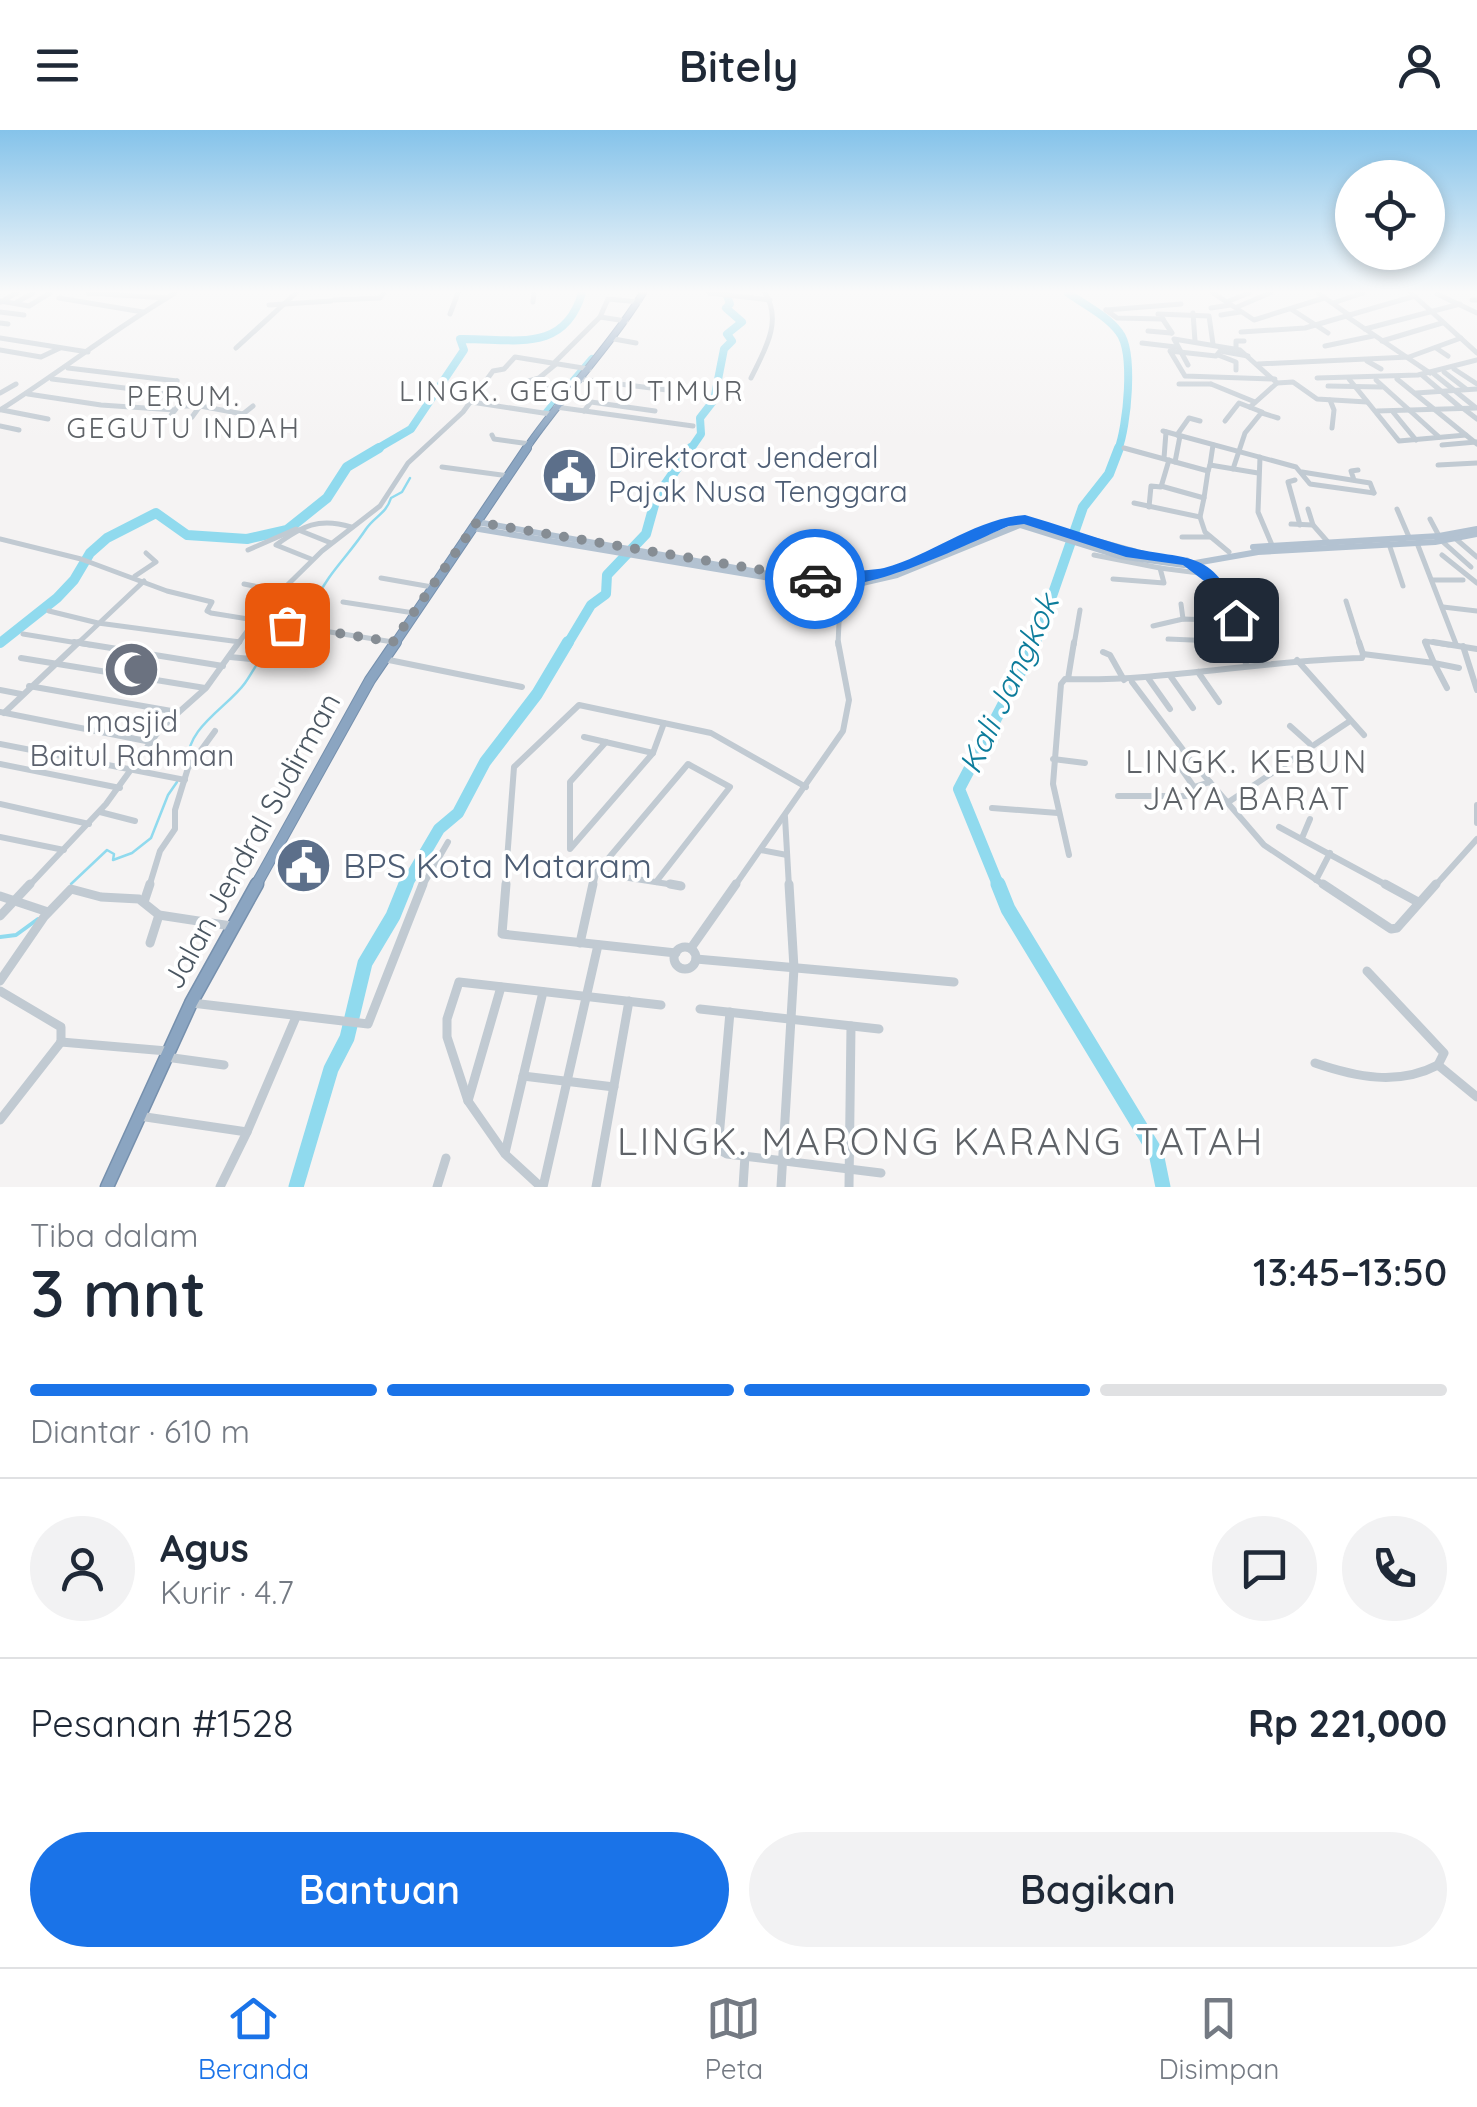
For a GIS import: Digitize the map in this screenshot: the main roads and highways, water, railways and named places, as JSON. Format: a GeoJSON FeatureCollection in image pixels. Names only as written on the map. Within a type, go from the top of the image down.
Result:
{"type":"FeatureCollection","features":[{"type":"Feature","properties":{"kind":"highway","name":"Jalan Jendral Sudirman"},"geometry":{"type":"LineString","coordinates":[[107,1187],[191,1002],[393,642],[553,410],[611,342]]}},
{"type":"Feature","properties":{"kind":"main road"},"geometry":{"type":"LineString","coordinates":[[475,525],[798,578],[848,580],[890,572],[930,558],[1012,520],[1107,550],[1189,563],[1327,542],[1413,540],[1477,533]]}},
{"type":"Feature","properties":{"kind":"main road"},"geometry":{"type":"LineString","coordinates":[[640,553],[796,585],[858,586],[913,573],[1016,526],[1051,530]]}},
{"type":"Feature","properties":{"kind":"main road"},"geometry":{"type":"LineString","coordinates":[[1189,563],[1272,545],[1388,544],[1413,540]]}},
{"type":"Feature","properties":{"kind":"waterway"},"geometry":{"type":"LineString","coordinates":[[375,450],[411,429],[464,350],[461,342]]}},
{"type":"Feature","properties":{"kind":"waterway"},"geometry":{"type":"LineString","coordinates":[[690,450],[701,434],[700,418],[714,400],[724,349],[731,342]]}},
{"type":"Feature","properties":{"kind":"waterway","name":"Kali Jangkok"},"geometry":{"type":"LineString","coordinates":[[1118,450],[1128,390],[1124,342]]}},
{"type":"Feature","properties":{"kind":"waterway"},"geometry":{"type":"LineString","coordinates":[[547,412],[592,359]]}},
{"type":"Feature","properties":{"kind":"waterway"},"geometry":{"type":"LineString","coordinates":[[0,643],[57,598],[74,580],[90,553],[107,538],[156,513],[187,535],[247,539],[287,530],[327,498],[347,467],[379,448]]}},
{"type":"Feature","properties":{"kind":"waterway"},"geometry":{"type":"LineString","coordinates":[[567,645],[591,605],[606,594],[607,575],[646,534],[656,498],[691,448]]}},
{"type":"Feature","properties":{"kind":"waterway","name":"Kali Jangkok"},"geometry":{"type":"LineString","coordinates":[[1035,645],[1083,507],[1109,474],[1119,448]]}},
{"type":"Feature","properties":{"kind":"waterway"},"geometry":{"type":"LineString","coordinates":[[188,763],[189,750],[200,729],[238,692],[283,626],[315,601],[366,529],[391,498],[402,492],[410,478]]}},
{"type":"Feature","properties":{"kind":"waterway"},"geometry":{"type":"LineString","coordinates":[[405,887],[439,829],[458,813],[485,762],[537,694],[568,642]]}},
{"type":"Feature","properties":{"kind":"waterway","name":"Kali Jangkok"},"geometry":{"type":"LineString","coordinates":[[999,887],[959,789],[1036,642]]}},
{"type":"Feature","properties":{"kind":"waterway"},"geometry":{"type":"LineString","coordinates":[[71,884],[107,850],[114,854],[113,860],[132,853],[151,838],[177,782]]}},
{"type":"Feature","properties":{"kind":"waterway"},"geometry":{"type":"LineString","coordinates":[[296,1187],[331,1069],[347,1038],[365,963],[393,916],[406,884]]}},
{"type":"Feature","properties":{"kind":"waterway","name":"Kali Jangkok"},"geometry":{"type":"LineString","coordinates":[[998,884],[1008,909],[1156,1153],[1163,1187]]}},
{"type":"Feature","properties":{"kind":"waterway"},"geometry":{"type":"LineString","coordinates":[[0,937],[16,935],[38,919]]}},
{"type":"Feature","properties":{"kind":"place","name":"Direktorat Jenderal Pajak Nusa Tenggara"},"geometry":{"type":"Point","coordinates":[569,475]}},
{"type":"Feature","properties":{"kind":"place","name":"masjid Baitul Rahman"},"geometry":{"type":"Point","coordinates":[132,670]}},
{"type":"Feature","properties":{"kind":"place","name":"BPS Kota Mataram"},"geometry":{"type":"Point","coordinates":[304,866]}},
{"type":"Feature","properties":{"kind":"district","name":"LINGK. GEGUTU TIMUR"},"geometry":{"type":"Point","coordinates":[572,391]}},
{"type":"Feature","properties":{"kind":"district","name":"PERUM. GEGUTU INDAH"},"geometry":{"type":"Point","coordinates":[184,412]}},
{"type":"Feature","properties":{"kind":"district","name":"LINGK. KEBUN JAYA BARAT"},"geometry":{"type":"Point","coordinates":[1247,780]}},
{"type":"Feature","properties":{"kind":"district","name":"LINGK. MARONG KARANG TATAH"},"geometry":{"type":"Point","coordinates":[941,1142]}}]}
